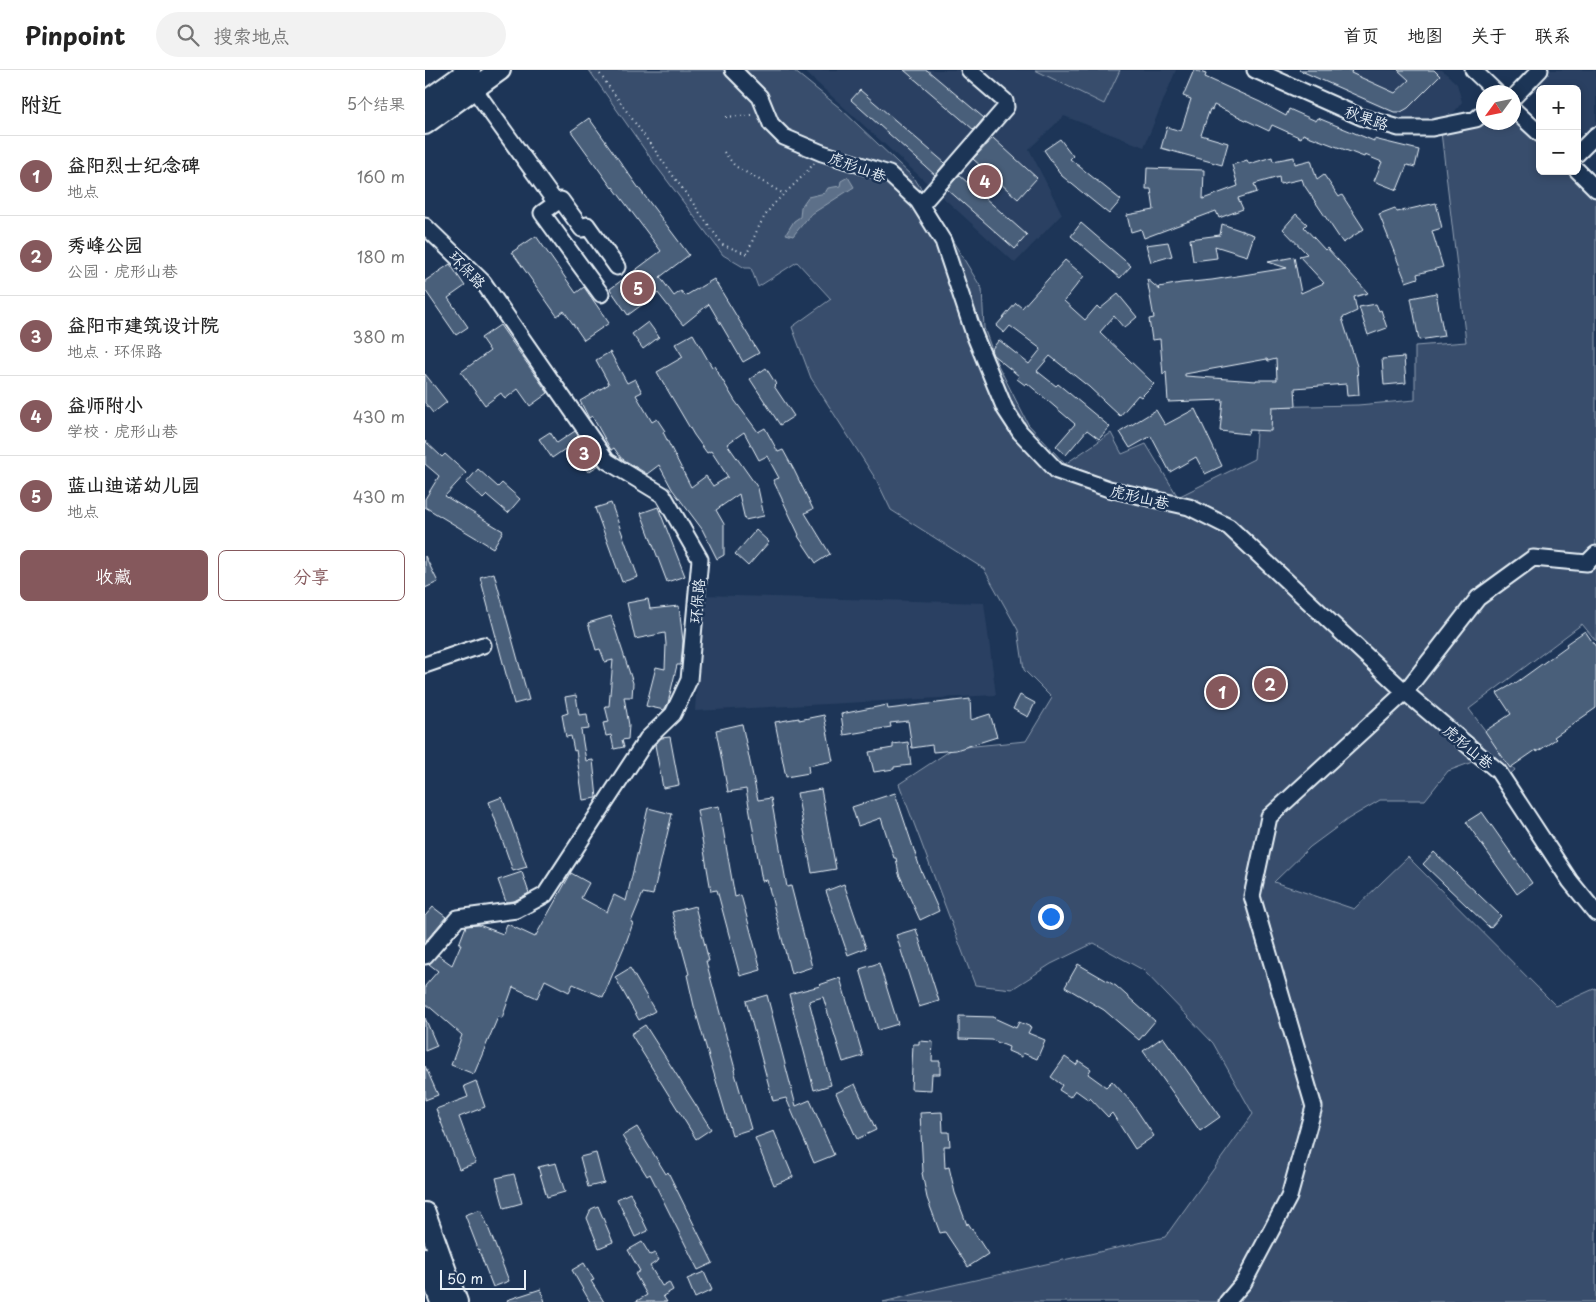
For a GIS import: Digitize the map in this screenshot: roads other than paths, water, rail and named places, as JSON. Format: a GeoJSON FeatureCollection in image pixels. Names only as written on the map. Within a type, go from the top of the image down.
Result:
{"type":"FeatureCollection","features":[{"type":"Feature","properties":{"kind":"main road"},"geometry":{"type":"LineString","coordinates":[[425,102],[472,80],[501,70]]}},
{"type":"Feature","properties":{"kind":"main road"},"geometry":{"type":"LineString","coordinates":[[425,124],[472,80]]}},
{"type":"Feature","properties":{"kind":"main road"},"geometry":{"type":"LineString","coordinates":[[425,1213],[457,1302]]}},
{"type":"Feature","properties":{"kind":"main road"},"geometry":{"type":"LineString","coordinates":[[425,1258],[441,1302]]}},
{"type":"Feature","properties":{"kind":"street","name":"虎形山巷"},"geometry":{"type":"LineString","coordinates":[[733,70],[760,97],[771,124],[784,137],[822,153],[889,174],[921,205],[943,241],[974,334],[1005,408],[1020,432],[1057,471],[1109,489],[1189,507],[1229,527],[1405,692],[1498,771],[1570,881],[1596,913]]}},
{"type":"Feature","properties":{"kind":"street"},"geometry":{"type":"LineString","coordinates":[[921,205],[1006,106],[1005,101],[969,70]]}},
{"type":"Feature","properties":{"kind":"street","name":"秋果路"},"geometry":{"type":"LineString","coordinates":[[1255,70],[1361,117],[1399,128],[1432,128],[1476,119]]}},
{"type":"Feature","properties":{"kind":"street"},"geometry":{"type":"LineString","coordinates":[[1473,70],[1489,85]]}},
{"type":"Feature","properties":{"kind":"street"},"geometry":{"type":"LineString","coordinates":[[1521,89],[1539,70]]}},
{"type":"Feature","properties":{"kind":"street"},"geometry":{"type":"LineString","coordinates":[[472,80],[556,203]]}},
{"type":"Feature","properties":{"kind":"street"},"geometry":{"type":"LineString","coordinates":[[1521,116],[1536,130]]}},
{"type":"Feature","properties":{"kind":"street"},"geometry":{"type":"LineString","coordinates":[[1581,150],[1596,135]]}},
{"type":"Feature","properties":{"kind":"street"},"geometry":{"type":"LineString","coordinates":[[1581,174],[1596,188]]}},
{"type":"Feature","properties":{"kind":"street"},"geometry":{"type":"LineString","coordinates":[[601,294],[543,213],[561,200],[582,228],[587,225],[617,266]]}},
{"type":"Feature","properties":{"kind":"street","name":"环保路"},"geometry":{"type":"LineString","coordinates":[[425,226],[483,282],[607,461],[663,495],[700,559],[689,680],[673,714],[647,738],[545,895],[517,910],[458,918],[425,956]]}},
{"type":"Feature","properties":{"kind":"street"},"geometry":{"type":"LineString","coordinates":[[1227,1302],[1244,1282],[1289,1196],[1314,1107],[1252,896],[1269,817],[1405,692],[1478,598],[1533,558],[1587,563],[1596,554]]}},
{"type":"Feature","properties":{"kind":"street"},"geometry":{"type":"LineString","coordinates":[[425,665],[483,645]]}},
{"type":"Feature","properties":{"kind":"place","name":"益师附小"},"geometry":{"type":"Point","coordinates":[985,181]}},
{"type":"Feature","properties":{"kind":"place","name":"蓝山迪诺幼儿园"},"geometry":{"type":"Point","coordinates":[638,288]}},
{"type":"Feature","properties":{"kind":"place","name":"益阳市建筑设计院"},"geometry":{"type":"Point","coordinates":[584,453]}},
{"type":"Feature","properties":{"kind":"place","name":"秀峰公园"},"geometry":{"type":"Point","coordinates":[1270,684]}},
{"type":"Feature","properties":{"kind":"place","name":"益阳烈士纪念碑"},"geometry":{"type":"Point","coordinates":[1222,692]}}]}
